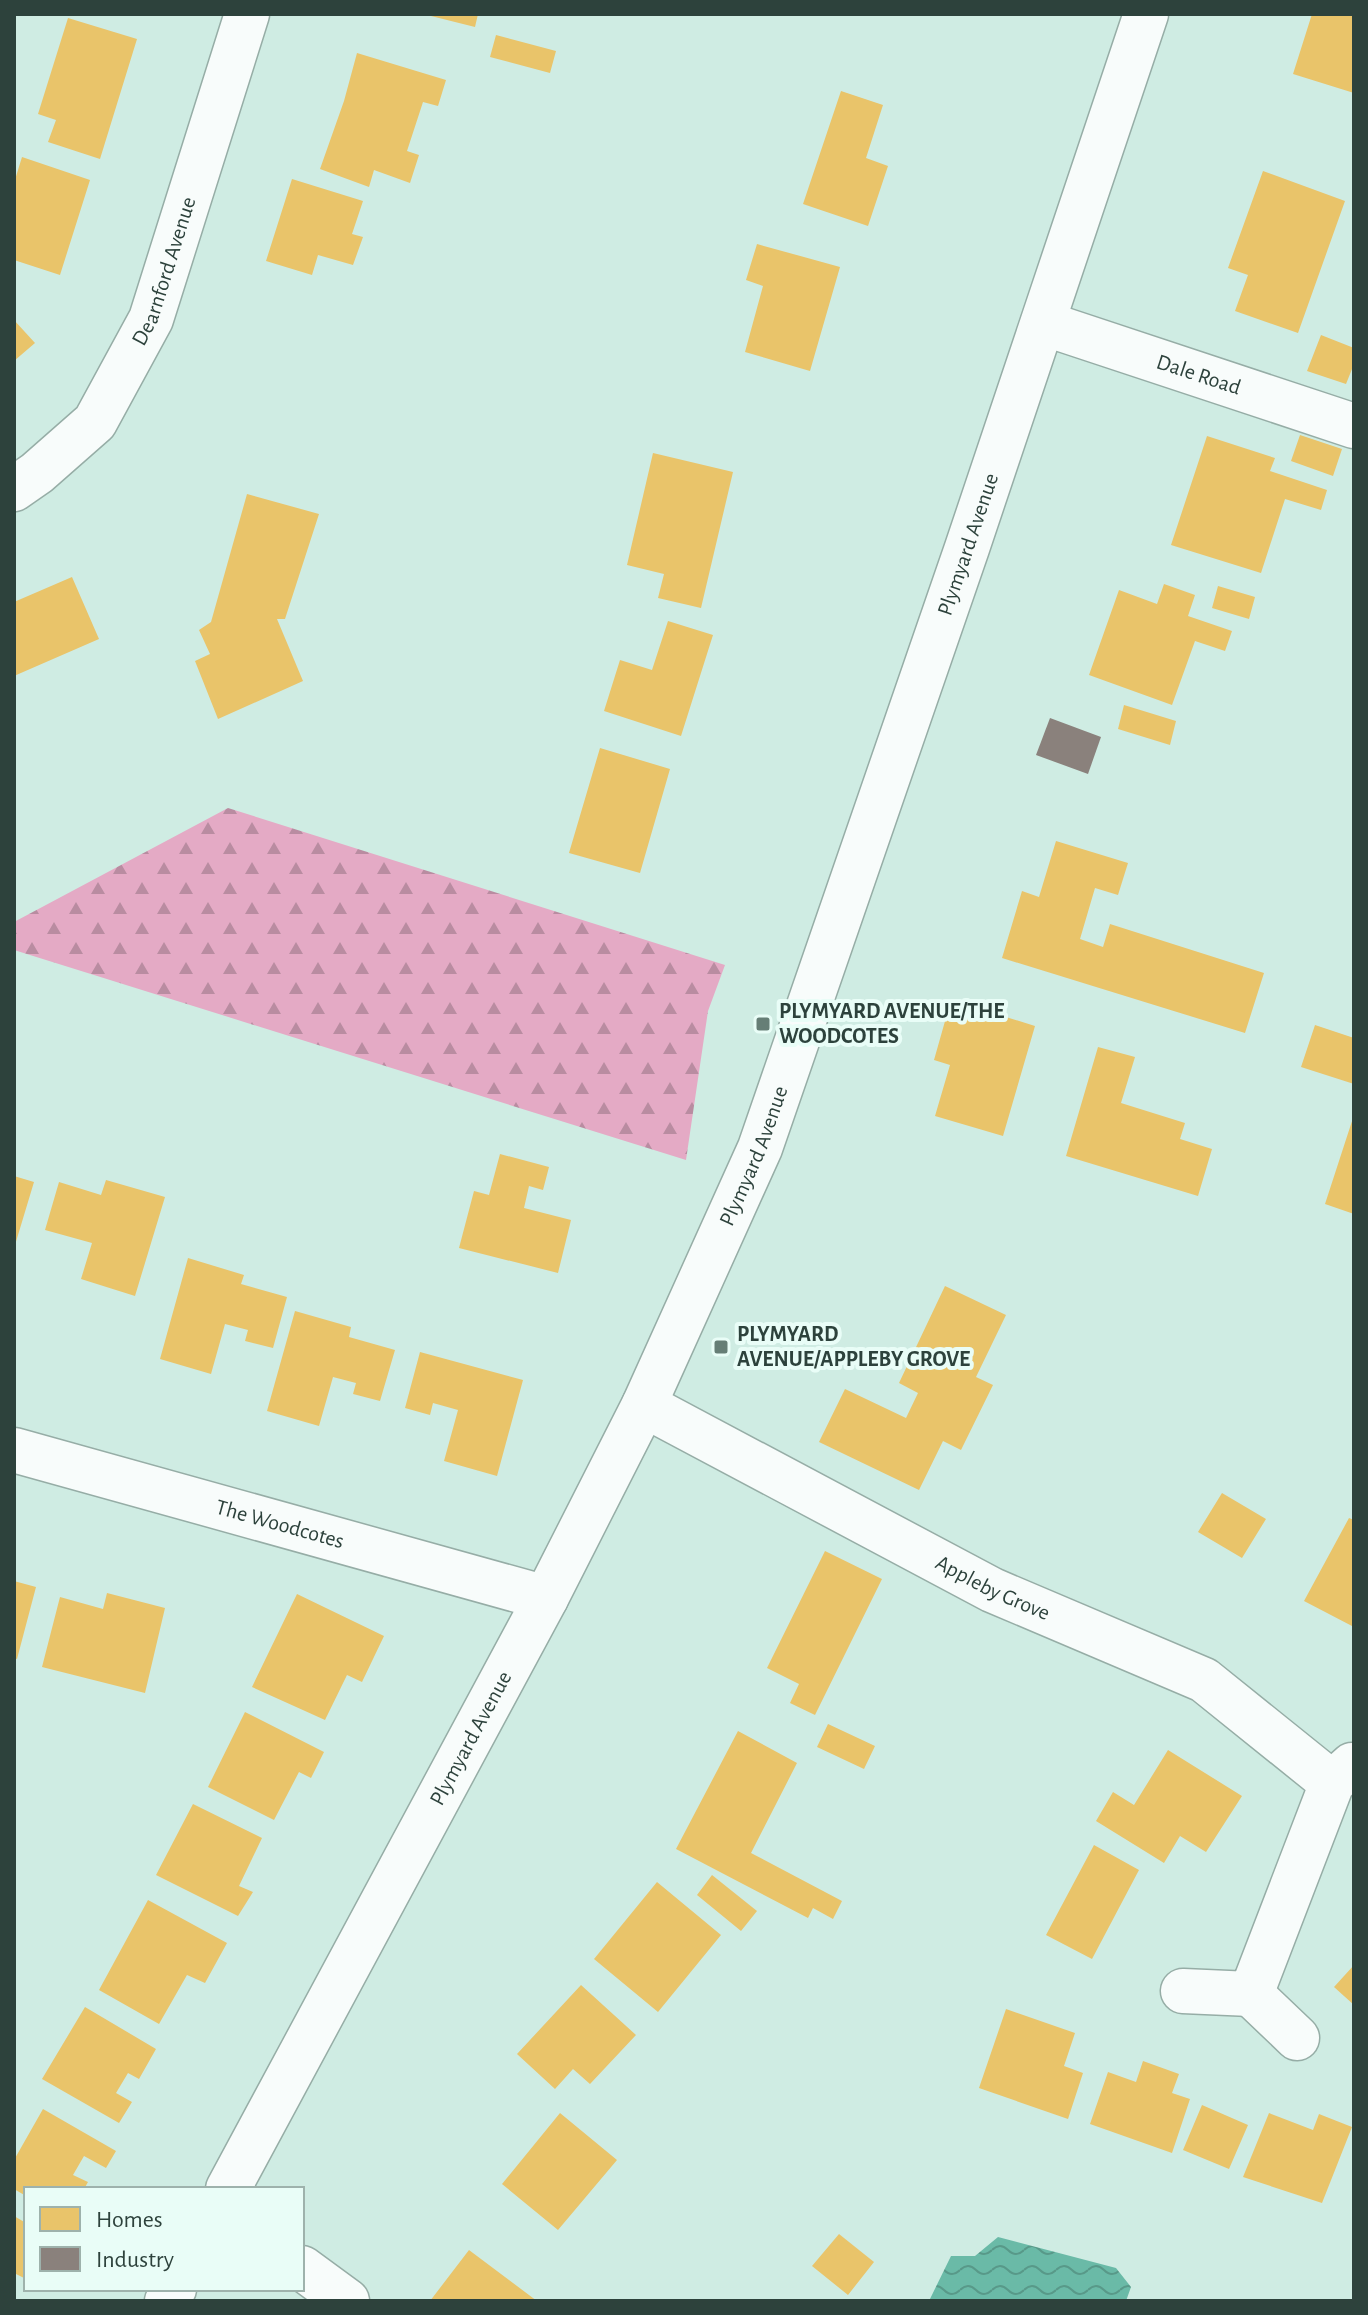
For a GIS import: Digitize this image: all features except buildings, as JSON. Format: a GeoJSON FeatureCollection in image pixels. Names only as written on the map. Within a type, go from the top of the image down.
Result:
{"type":"FeatureCollection","features":[{"type":"Feature","properties":{"kind":"street","name":"Dearnford Avenue"},"geometry":{"type":"LineString","coordinates":[[14,489],[95,422],[151,319],[247,14]]}},
{"type":"Feature","properties":{"kind":"street","name":"Plymyard Avenue"},"geometry":{"type":"LineString","coordinates":[[229,2187],[546,1598],[644,1405],[760,1148],[1146,14]]}},
{"type":"Feature","properties":{"kind":"street","name":"Dale Road"},"geometry":{"type":"LineString","coordinates":[[1043,323],[1354,426]]}},
{"type":"Feature","properties":{"kind":"street","name":"Appleby Grove"},"geometry":{"type":"LineString","coordinates":[[644,1405],[992,1590],[1204,1680],[1343,1774],[1251,1994]]}},
{"type":"Feature","properties":{"kind":"street","name":"The Woodcotes"},"geometry":{"type":"LineString","coordinates":[[14,1450],[546,1598]]}},
{"type":"Feature","properties":{"kind":"street"},"geometry":{"type":"LineString","coordinates":[[1183,1991],[1251,1994],[1297,2038]]}},
{"type":"Feature","properties":{"kind":"street"},"geometry":{"type":"LineString","coordinates":[[304,2269],[347,2301]]}},
{"type":"Feature","properties":{"kind":"green space"},"geometry":{"type":"Polygon","coordinates":[[[228,808],[725,965],[708,1011],[686,1160],[14,950],[14,922],[228,808]]]}},
{"type":"Feature","properties":{"kind":"water"},"geometry":{"type":"Polygon","coordinates":[[[998,2237],[1116,2268],[1131,2287],[1126,2301],[929,2301],[951,2256],[975,2256],[998,2237]]]}},
{"type":"Feature","properties":{"kind":"place","name":"PLYMYARD AVENUE/THE WOODCOTES"},"geometry":{"type":"Point","coordinates":[763,1024]}},
{"type":"Feature","properties":{"kind":"place","name":"PLYMYARD AVENUE/APPLEBY GROVE"},"geometry":{"type":"Point","coordinates":[721,1347]}}]}
